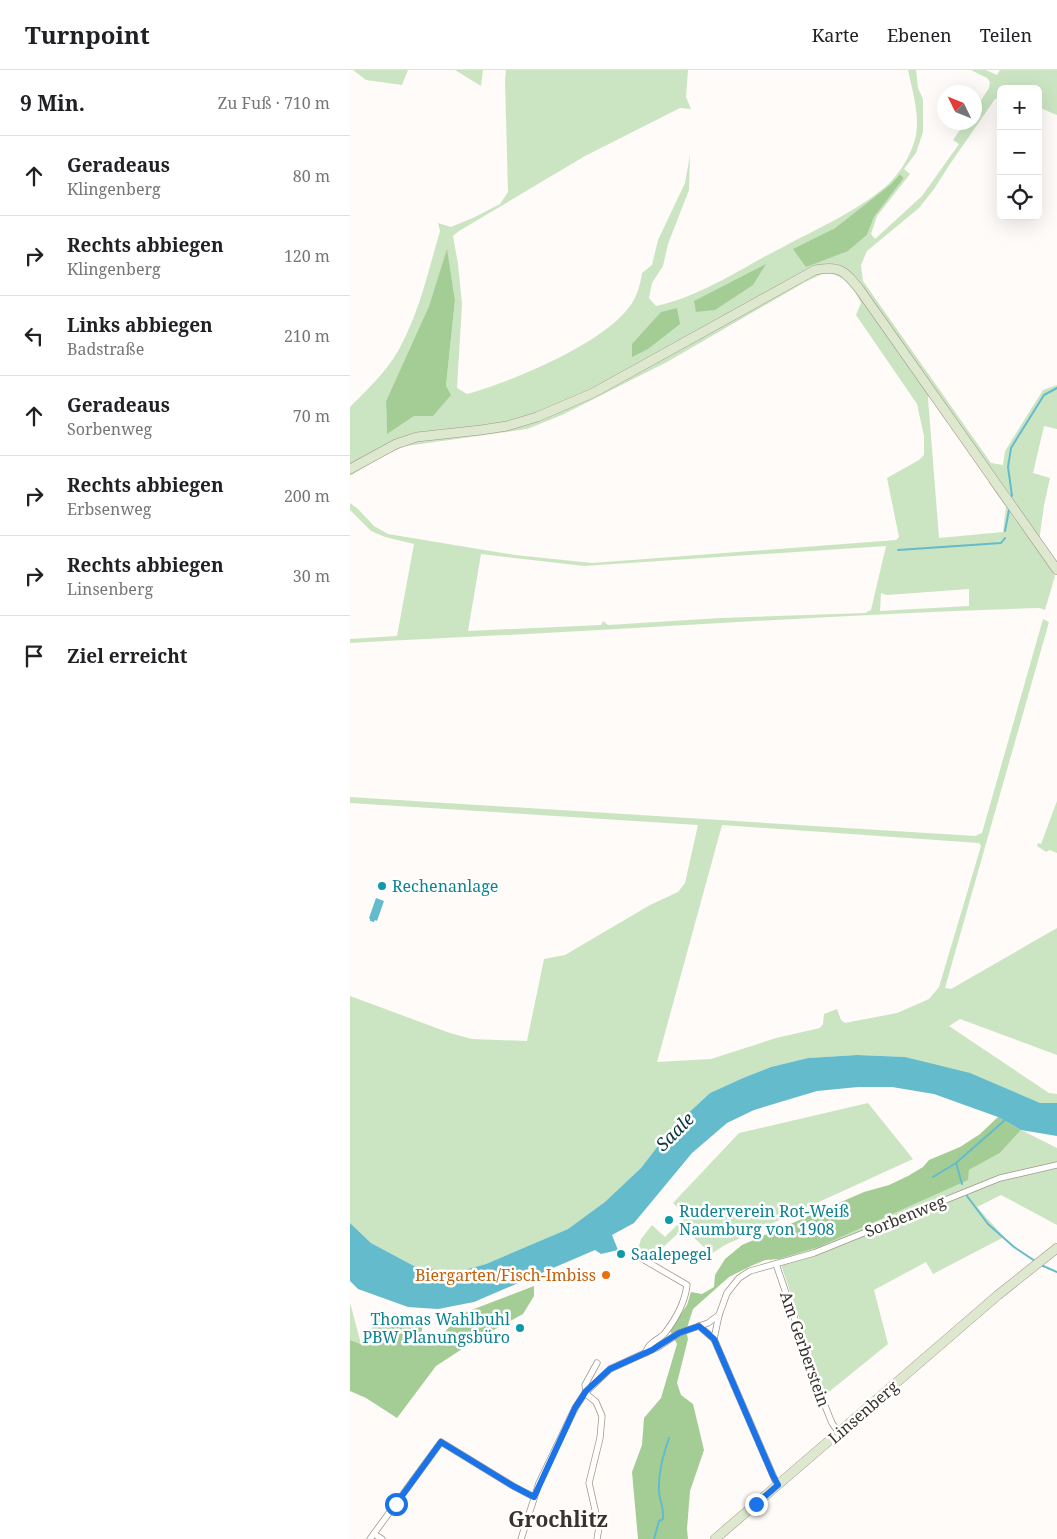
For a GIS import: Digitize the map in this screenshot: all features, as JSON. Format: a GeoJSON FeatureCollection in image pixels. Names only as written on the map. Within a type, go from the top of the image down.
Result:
{"type":"FeatureCollection","features":[{"type":"Feature","properties":{"kind":"street"},"geometry":{"type":"LineString","coordinates":[[350,469],[396,444],[416,437],[490,429],[537,417],[592,393],[815,270],[829,267],[847,274],[860,290],[1057,569]]}},
{"type":"Feature","properties":{"kind":"street","name":"Sorbenweg"},"geometry":{"type":"LineString","coordinates":[[714,1339],[719,1315],[727,1293],[739,1278],[754,1269],[814,1253],[1000,1178],[1057,1164]]}},
{"type":"Feature","properties":{"kind":"street","name":"Linsenberg"},"geometry":{"type":"LineString","coordinates":[[715,1539],[1010,1285],[1057,1248]]}},
{"type":"Feature","properties":{"kind":"street"},"geometry":{"type":"LineString","coordinates":[[634,1254],[687,1285],[684,1300],[666,1331],[659,1339],[646,1348],[646,1353]]}},
{"type":"Feature","properties":{"kind":"street","name":"Am Gerberstein"},"geometry":{"type":"LineString","coordinates":[[776,1264],[823,1400],[838,1433]]}},
{"type":"Feature","properties":{"kind":"street"},"geometry":{"type":"LineString","coordinates":[[521,1539],[534,1497],[575,1408],[586,1392],[610,1369],[646,1353],[679,1333],[699,1326],[719,1315]]}},
{"type":"Feature","properties":{"kind":"street"},"geometry":{"type":"LineString","coordinates":[[699,1326],[714,1339],[778,1485]]}},
{"type":"Feature","properties":{"kind":"street"},"geometry":{"type":"LineString","coordinates":[[596,1539],[599,1527],[589,1483],[601,1431],[602,1416],[596,1402],[586,1392],[585,1385],[597,1364]]}},
{"type":"Feature","properties":{"kind":"street"},"geometry":{"type":"LineString","coordinates":[[382,1539],[372,1536],[441,1442],[534,1497]]}},
{"type":"Feature","properties":{"kind":"green space"},"geometry":{"type":"Polygon","coordinates":[[[353,70],[408,70],[402,85],[366,80],[353,70]]]}},
{"type":"Feature","properties":{"kind":"green space"},"geometry":{"type":"Polygon","coordinates":[[[455,70],[483,70],[481,86],[455,70]]]}},
{"type":"Feature","properties":{"kind":"green space"},"geometry":{"type":"Polygon","coordinates":[[[506,70],[688,70],[686,97],[691,109],[680,108],[585,156],[453,236],[462,304],[457,388],[467,394],[529,372],[574,350],[595,337],[626,311],[637,293],[642,273],[652,265],[658,240],[685,183],[690,155],[689,190],[668,244],[663,266],[652,283],[649,298],[656,306],[689,296],[721,281],[847,213],[872,197],[896,175],[910,153],[915,139],[917,129],[916,109],[908,70],[916,70],[918,88],[923,99],[923,132],[916,153],[904,169],[910,174],[877,216],[871,234],[875,239],[922,196],[959,144],[953,140],[960,130],[974,130],[919,208],[867,251],[861,265],[863,281],[991,463],[1003,465],[1005,451],[1043,390],[1057,385],[1057,429],[1044,426],[1033,473],[1050,478],[1038,549],[1055,576],[1045,610],[1040,608],[875,615],[350,643],[350,639],[397,636],[414,544],[385,537],[371,531],[350,510],[350,503],[374,526],[388,534],[515,555],[592,563],[896,540],[899,537],[887,478],[919,460],[924,455],[924,436],[917,404],[856,315],[861,303],[851,287],[842,278],[831,274],[819,275],[805,282],[667,362],[562,415],[527,429],[406,446],[386,454],[350,476],[350,407],[388,366],[405,337],[427,277],[440,231],[438,223],[451,227],[475,217],[500,204],[508,192],[506,70]],[[900,174],[891,184],[835,228],[794,249],[848,251],[867,235],[874,217],[904,178],[900,174]],[[447,251],[429,306],[386,401],[387,433],[414,416],[433,416],[446,386],[455,300],[447,251]],[[929,395],[939,538],[1003,532],[1006,507],[989,483],[988,478],[929,395]],[[886,546],[584,566],[481,554],[468,631],[601,625],[603,621],[608,625],[721,618],[865,613],[871,610],[886,546]],[[969,589],[887,595],[881,593],[880,611],[969,606],[969,589]]]}},
{"type":"Feature","properties":{"kind":"green space"},"geometry":{"type":"Polygon","coordinates":[[[971,70],[986,70],[997,75],[1000,70],[1057,70],[1057,115],[1042,109],[1042,85],[997,85],[997,98],[982,118],[982,99],[989,88],[990,82],[987,78],[971,70]]]}},
{"type":"Feature","properties":{"kind":"green space"},"geometry":{"type":"Polygon","coordinates":[[[900,174],[904,178],[874,217],[867,235],[848,251],[806,267],[793,249],[835,228],[891,184],[900,174]]]}},
{"type":"Feature","properties":{"kind":"green space"},"geometry":{"type":"Polygon","coordinates":[[[447,249],[455,300],[446,386],[451,395],[433,416],[414,416],[387,434],[386,401],[429,306],[447,249]]]}},
{"type":"Feature","properties":{"kind":"green space"},"geometry":{"type":"Polygon","coordinates":[[[766,264],[753,285],[715,310],[696,312],[694,301],[766,264]]]}},
{"type":"Feature","properties":{"kind":"green space"},"geometry":{"type":"Polygon","coordinates":[[[677,308],[680,324],[648,349],[632,357],[632,344],[661,312],[677,308]]]}},
{"type":"Feature","properties":{"kind":"green space"},"geometry":{"type":"Polygon","coordinates":[[[1043,619],[1049,622],[945,988],[951,989],[1057,928],[1057,1055],[960,1019],[949,1026],[1049,1093],[1057,1094],[1057,1103],[1040,1103],[905,1057],[857,1055],[808,1058],[771,1067],[710,1093],[671,1129],[641,1168],[606,1202],[568,1229],[486,1264],[453,1273],[414,1266],[371,1243],[350,1223],[350,996],[450,1033],[472,1039],[527,1041],[544,959],[565,955],[650,905],[678,892],[685,883],[698,825],[350,803],[350,797],[975,836],[982,833],[1043,619]],[[722,825],[657,1062],[711,1059],[776,1038],[820,1028],[823,1024],[824,1014],[837,1009],[841,1020],[845,1023],[897,1013],[929,999],[939,987],[981,846],[979,843],[722,825]]]}},
{"type":"Feature","properties":{"kind":"green space"},"geometry":{"type":"Polygon","coordinates":[[[1057,801],[1057,853],[1050,850],[1046,852],[1037,846],[1038,843],[1041,844],[1057,801]]]}},
{"type":"Feature","properties":{"kind":"green space"},"geometry":{"type":"Polygon","coordinates":[[[868,1103],[913,1159],[725,1245],[711,1254],[684,1228],[649,1260],[637,1253],[641,1239],[652,1225],[665,1237],[686,1216],[673,1203],[739,1133],[868,1103]]]}},
{"type":"Feature","properties":{"kind":"green space"},"geometry":{"type":"Polygon","coordinates":[[[998,1117],[1021,1130],[1000,1153],[969,1170],[968,1180],[819,1247],[779,1259],[765,1260],[751,1266],[729,1277],[693,1309],[686,1331],[688,1339],[677,1383],[681,1395],[693,1404],[704,1450],[690,1491],[688,1539],[638,1539],[632,1472],[642,1445],[644,1418],[661,1398],[677,1344],[670,1331],[687,1305],[691,1292],[702,1294],[714,1287],[715,1275],[725,1259],[742,1245],[864,1192],[889,1185],[908,1176],[923,1167],[929,1160],[960,1147],[980,1134],[998,1117]]]}},
{"type":"Feature","properties":{"kind":"green space"},"geometry":{"type":"Polygon","coordinates":[[[1021,1130],[1057,1148],[1057,1225],[1001,1195],[977,1207],[1004,1237],[933,1274],[926,1262],[874,1290],[888,1344],[825,1395],[779,1259],[819,1247],[967,1180],[969,1170],[1000,1153],[1021,1130]]]}},
{"type":"Feature","properties":{"kind":"green space"},"geometry":{"type":"Polygon","coordinates":[[[534,1286],[534,1296],[523,1314],[479,1338],[436,1366],[397,1418],[366,1398],[350,1391],[350,1340],[361,1344],[381,1315],[408,1323],[423,1324],[421,1336],[443,1334],[461,1314],[534,1286]]]}},
{"type":"Feature","properties":{"kind":"green space"},"geometry":{"type":"Polygon","coordinates":[[[350,1304],[351,1306],[361,1344],[350,1340],[350,1304]]]}},
{"type":"Feature","properties":{"kind":"water"},"geometry":{"type":"Polygon","coordinates":[[[376,898],[384,901],[377,921],[375,920],[374,922],[370,921],[369,918],[376,898]]]}},
{"type":"Feature","properties":{"kind":"water","name":"Saale"},"geometry":{"type":"Polygon","coordinates":[[[857,1055],[905,1057],[970,1073],[1040,1103],[1057,1103],[1057,1136],[1021,1130],[998,1117],[934,1094],[892,1087],[858,1087],[817,1091],[754,1110],[727,1123],[692,1153],[634,1223],[612,1235],[618,1250],[601,1254],[595,1250],[474,1302],[438,1309],[408,1307],[358,1289],[350,1281],[350,1223],[371,1243],[414,1266],[453,1273],[486,1264],[568,1229],[605,1202],[641,1168],[671,1129],[710,1093],[771,1067],[808,1058],[857,1055]]]}},
{"type":"Feature","properties":{"kind":"waterway"},"geometry":{"type":"LineString","coordinates":[[1012,496],[1008,467],[1011,448],[1044,395],[1057,388]]}},
{"type":"Feature","properties":{"kind":"waterway"},"geometry":{"type":"LineString","coordinates":[[1005,531],[1009,510]]}},
{"type":"Feature","properties":{"kind":"waterway"},"geometry":{"type":"LineString","coordinates":[[898,550],[1001,543],[1005,538]]}},
{"type":"Feature","properties":{"kind":"waterway"},"geometry":{"type":"LineString","coordinates":[[933,1177],[956,1163],[1005,1120]]}},
{"type":"Feature","properties":{"kind":"waterway"},"geometry":{"type":"LineString","coordinates":[[956,1163],[962,1184]]}},
{"type":"Feature","properties":{"kind":"waterway"},"geometry":{"type":"LineString","coordinates":[[967,1196],[988,1224],[1014,1247],[1035,1261]]}},
{"type":"Feature","properties":{"kind":"waterway"},"geometry":{"type":"LineString","coordinates":[[1041,1265],[1057,1272]]}},
{"type":"Feature","properties":{"kind":"waterway"},"geometry":{"type":"LineString","coordinates":[[654,1539],[659,1521],[663,1519],[659,1478],[669,1438]]}},
{"type":"Feature","properties":{"kind":"place","name":"Rechenanlage"},"geometry":{"type":"Point","coordinates":[382,886]}},
{"type":"Feature","properties":{"kind":"place","name":"Ruderverein Rot-Weiß Naumburg von 1908"},"geometry":{"type":"Point","coordinates":[669,1220]}},
{"type":"Feature","properties":{"kind":"place","name":"Saalepegel"},"geometry":{"type":"Point","coordinates":[621,1254]}},
{"type":"Feature","properties":{"kind":"place","name":"Biergarten/Fisch-Imbiss"},"geometry":{"type":"Point","coordinates":[606,1275]}},
{"type":"Feature","properties":{"kind":"place","name":"Thomas Wahlbuhl PBW Planungsbüro"},"geometry":{"type":"Point","coordinates":[520,1328]}},
{"type":"Feature","properties":{"kind":"district","name":"Grochlitz"},"geometry":{"type":"Point","coordinates":[558,1520]}},
{"type":"Feature","properties":{"kind":"route"},"geometry":{"type":"LineString","coordinates":[[396,1504],[441,1442],[534,1497],[575,1408],[586,1391],[610,1369],[652,1350],[679,1333],[699,1326],[714,1339],[778,1485],[756,1504]]}}]}
